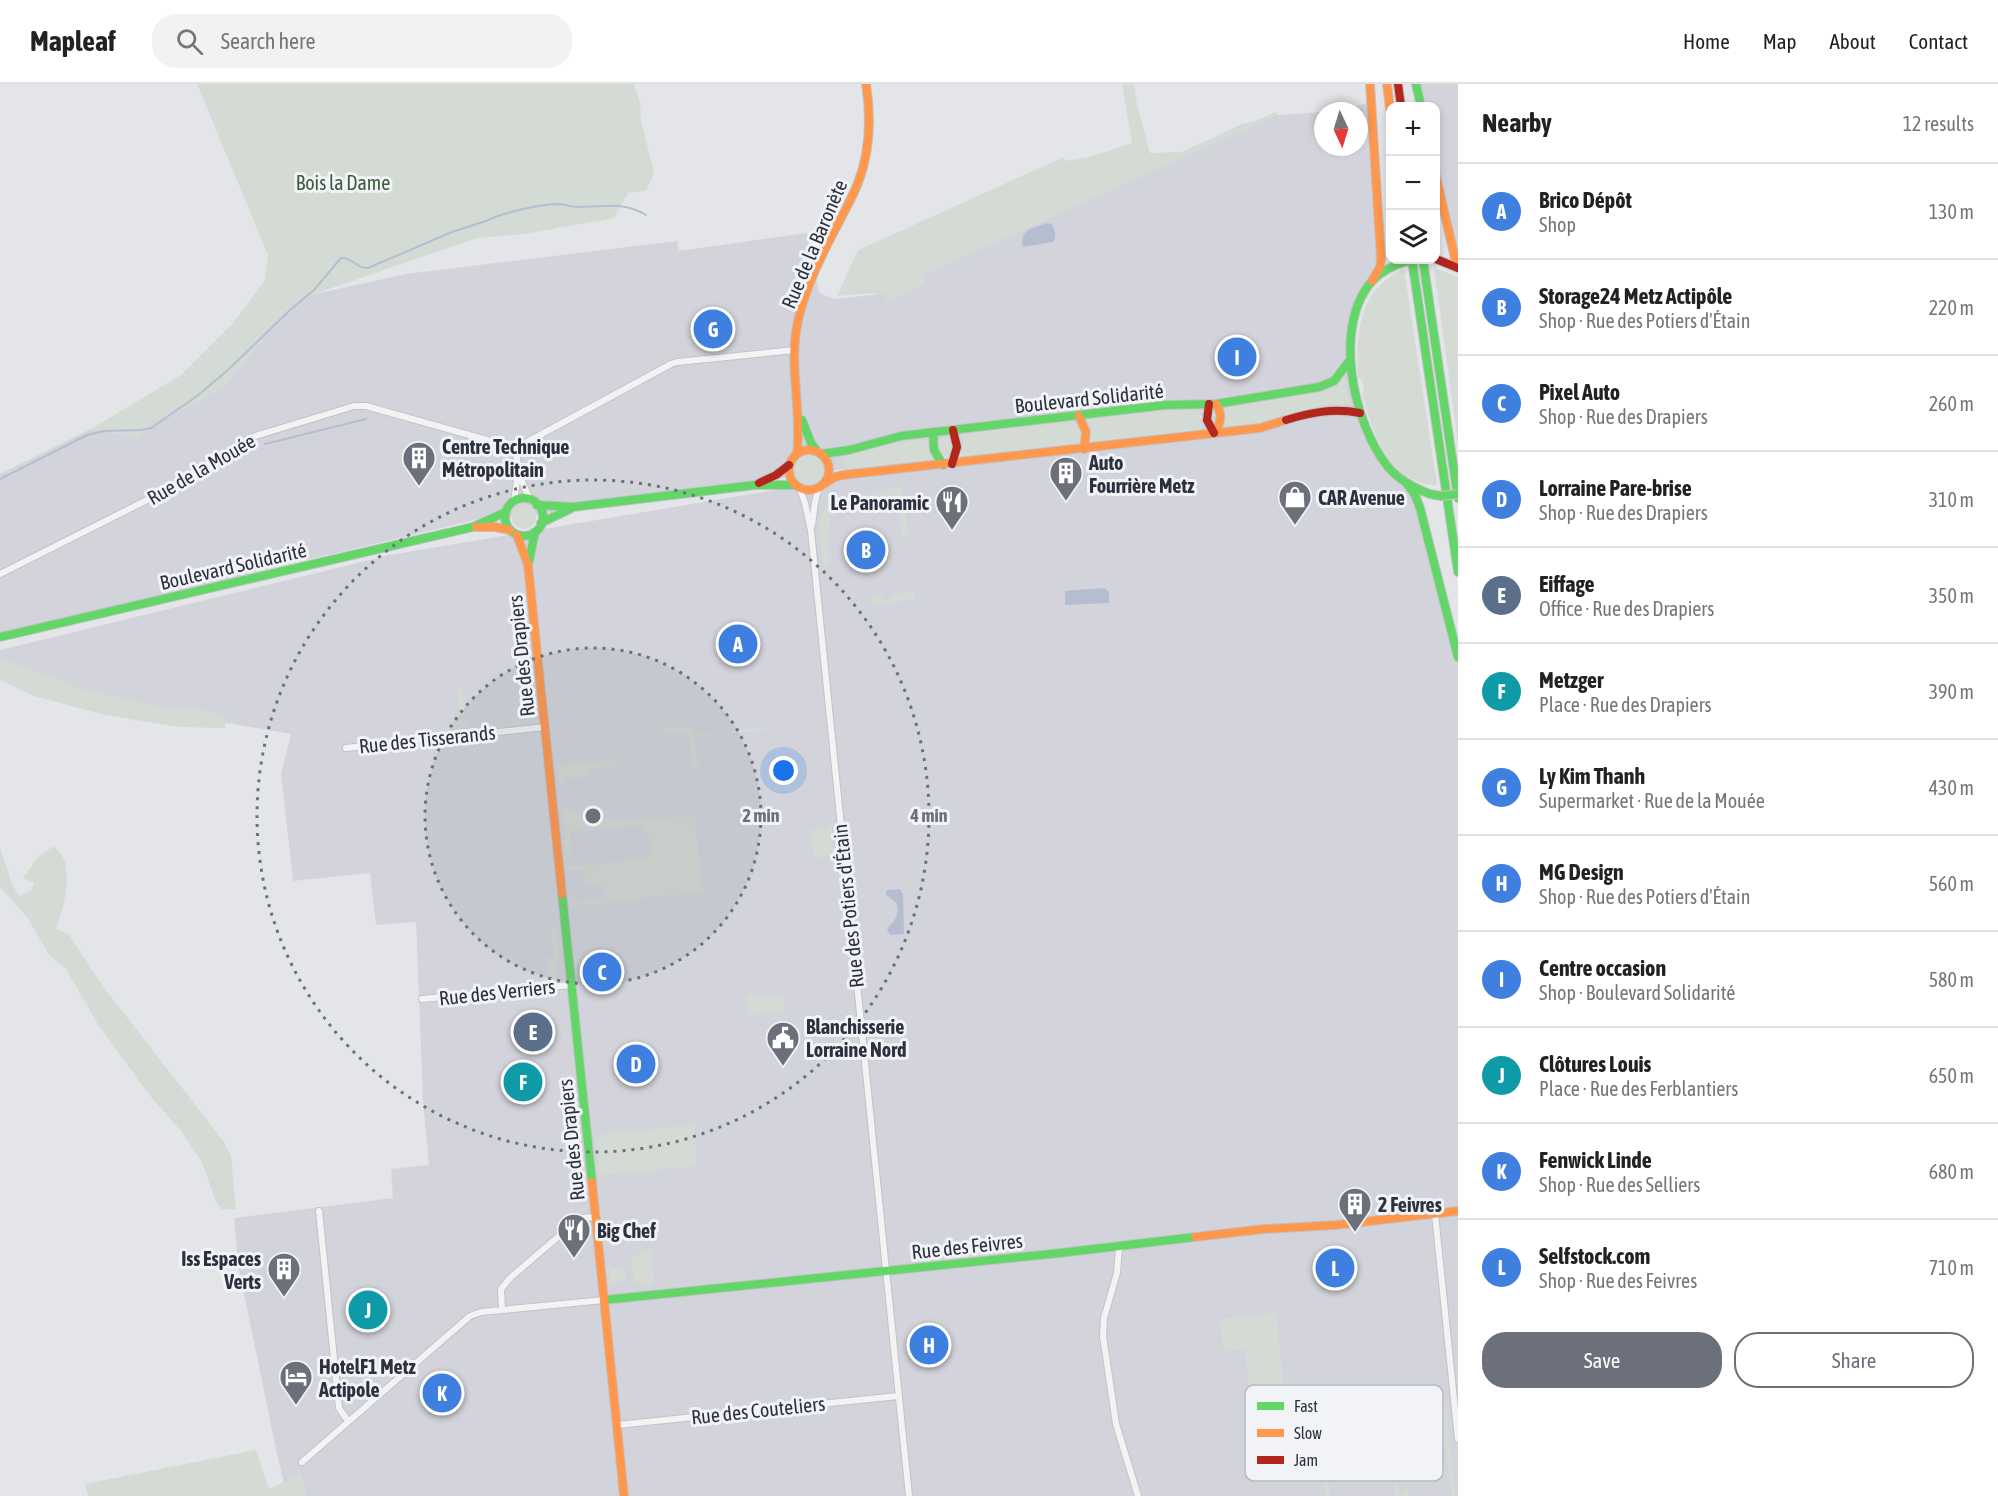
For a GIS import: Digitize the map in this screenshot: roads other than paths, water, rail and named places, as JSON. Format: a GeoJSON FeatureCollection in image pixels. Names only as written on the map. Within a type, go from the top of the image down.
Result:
{"type":"FeatureCollection","features":[{"type":"Feature","properties":{"kind":"main road","name":"Rue de la Baronète"},"geometry":{"type":"LineString","coordinates":[[797,453],[800,417],[795,350],[796,333],[806,296],[863,168],[870,123],[866,84]]}},
{"type":"Feature","properties":{"kind":"main road"},"geometry":{"type":"LineString","coordinates":[[1370,84],[1381,259],[1380,267],[1365,291],[1356,312],[1350,360],[1360,413],[1369,437],[1382,459],[1396,475],[1407,484],[1430,494],[1458,496],[1424,264]]}},
{"type":"Feature","properties":{"kind":"main road"},"geometry":{"type":"LineString","coordinates":[[1387,84],[1389,102]]}},
{"type":"Feature","properties":{"kind":"main road"},"geometry":{"type":"LineString","coordinates":[[1398,84],[1400,102]]}},
{"type":"Feature","properties":{"kind":"main road"},"geometry":{"type":"LineString","coordinates":[[1416,84],[1420,102]]}},
{"type":"Feature","properties":{"kind":"main road"},"geometry":{"type":"LineString","coordinates":[[1440,193],[1458,268]]}},
{"type":"Feature","properties":{"kind":"main road"},"geometry":{"type":"LineString","coordinates":[[1440,261],[1458,268]]}},
{"type":"Feature","properties":{"kind":"main road"},"geometry":{"type":"LineString","coordinates":[[1372,281],[1390,266],[1397,264]]}},
{"type":"Feature","properties":{"kind":"main road"},"geometry":{"type":"LineString","coordinates":[[1412,264],[1458,572]]}},
{"type":"Feature","properties":{"kind":"main road","name":"Boulevard Solidarité"},"geometry":{"type":"LineString","coordinates":[[819,452],[839,452],[901,436],[1165,405],[1212,404],[1327,386],[1335,381],[1350,360]]}},
{"type":"Feature","properties":{"kind":"main road"},"geometry":{"type":"LineString","coordinates":[[1212,404],[1220,410],[1222,419],[1214,433],[1206,422],[1206,412],[1212,404]]}},
{"type":"Feature","properties":{"kind":"main road"},"geometry":{"type":"LineString","coordinates":[[573,507],[541,523],[535,532],[523,536],[513,533],[506,525],[506,512],[514,502],[524,499],[573,507],[755,485],[797,486],[808,490],[843,475],[1260,428],[1324,410],[1347,410],[1360,413]]}},
{"type":"Feature","properties":{"kind":"main road"},"geometry":{"type":"LineString","coordinates":[[1079,416],[1084,423],[1086,434],[1084,448]]}},
{"type":"Feature","properties":{"kind":"main road","name":"Rue de la Baronète"},"geometry":{"type":"LineString","coordinates":[[800,417],[812,443],[819,452]]}},
{"type":"Feature","properties":{"kind":"main road"},"geometry":{"type":"LineString","coordinates":[[948,464],[958,450],[953,430]]}},
{"type":"Feature","properties":{"kind":"main road"},"geometry":{"type":"LineString","coordinates":[[933,432],[934,452],[948,464]]}},
{"type":"Feature","properties":{"kind":"main road"},"geometry":{"type":"LineString","coordinates":[[755,485],[776,475],[789,465],[797,453],[809,449],[819,452],[827,462],[829,469],[826,479],[820,486]]}},
{"type":"Feature","properties":{"kind":"main road"},"geometry":{"type":"LineString","coordinates":[[789,465],[789,474],[797,486]]}},
{"type":"Feature","properties":{"kind":"main road"},"geometry":{"type":"LineString","coordinates":[[1407,484],[1420,508],[1458,657]]}},
{"type":"Feature","properties":{"kind":"main road"},"geometry":{"type":"LineString","coordinates":[[533,502],[542,513],[541,523]]}},
{"type":"Feature","properties":{"kind":"main road","name":"Boulevard Solidarité"},"geometry":{"type":"LineString","coordinates":[[0,637],[473,527],[506,512]]}},
{"type":"Feature","properties":{"kind":"main road","name":"Boulevard Solidarité"},"geometry":{"type":"LineString","coordinates":[[473,527],[495,527],[513,533]]}},
{"type":"Feature","properties":{"kind":"main road","name":"Rue des Drapiers"},"geometry":{"type":"LineString","coordinates":[[535,532],[528,565],[624,1496]]}},
{"type":"Feature","properties":{"kind":"main road","name":"Rue des Drapiers"},"geometry":{"type":"LineString","coordinates":[[513,533],[528,565]]}},
{"type":"Feature","properties":{"kind":"main road","name":"Rue des Feivres"},"geometry":{"type":"LineString","coordinates":[[604,1300],[1271,1228],[1305,1228],[1458,1211]]}},
{"type":"Feature","properties":{"kind":"street"},"geometry":{"type":"LineString","coordinates":[[514,502],[518,472],[516,448],[677,362],[795,350]]}},
{"type":"Feature","properties":{"kind":"street","name":"Rue de la Mouée"},"geometry":{"type":"LineString","coordinates":[[0,574],[157,495],[249,438],[354,406],[366,406],[516,448]]}},
{"type":"Feature","properties":{"kind":"street"},"geometry":{"type":"LineString","coordinates":[[518,472],[533,502]]}},
{"type":"Feature","properties":{"kind":"street","name":"Rue des Potiers d'Étain"},"geometry":{"type":"LineString","coordinates":[[797,486],[805,503],[811,531],[909,1496]]}},
{"type":"Feature","properties":{"kind":"street","name":"Rue des Potiers d'Étain"},"geometry":{"type":"LineString","coordinates":[[811,531],[820,486]]}},
{"type":"Feature","properties":{"kind":"street","name":"Rue des Tisserands"},"geometry":{"type":"LineString","coordinates":[[346,748],[544,727]]}},
{"type":"Feature","properties":{"kind":"street","name":"Rue des Verriers"},"geometry":{"type":"LineString","coordinates":[[423,999],[571,985]]}},
{"type":"Feature","properties":{"kind":"street"},"geometry":{"type":"LineString","coordinates":[[319,1211],[339,1408],[348,1421]]}},
{"type":"Feature","properties":{"kind":"street"},"geometry":{"type":"LineString","coordinates":[[1435,1214],[1458,1438]]}},
{"type":"Feature","properties":{"kind":"street"},"geometry":{"type":"LineString","coordinates":[[502,1310],[501,1289],[510,1278],[580,1218],[595,1217]]}},
{"type":"Feature","properties":{"kind":"street"},"geometry":{"type":"LineString","coordinates":[[1119,1246],[1117,1273],[1104,1318],[1103,1336],[1116,1424],[1138,1496]]}},
{"type":"Feature","properties":{"kind":"street","name":"Rue des Feivres"},"geometry":{"type":"LineString","coordinates":[[302,1462],[465,1319],[475,1313],[604,1300]]}},
{"type":"Feature","properties":{"kind":"street","name":"Rue des Couteliers"},"geometry":{"type":"LineString","coordinates":[[617,1425],[898,1396]]}},
{"type":"Feature","properties":{"kind":"water"},"geometry":{"type":"Polygon","coordinates":[[[1047,223],[1052,224],[1054,228],[1053,242],[1023,247],[1023,236],[1028,230],[1047,223]]]}},
{"type":"Feature","properties":{"kind":"water"},"geometry":{"type":"Polygon","coordinates":[[[1104,588],[1109,592],[1108,603],[1065,605],[1065,591],[1104,588]]]}},
{"type":"Feature","properties":{"kind":"water"},"geometry":{"type":"Polygon","coordinates":[[[900,889],[903,894],[904,934],[890,935],[887,929],[897,916],[898,907],[886,895],[886,892],[900,889]]]}},
{"type":"Feature","properties":{"kind":"waterway"},"geometry":{"type":"LineString","coordinates":[[0,479],[87,435],[104,431],[151,428],[197,396],[228,370],[314,290],[341,258],[349,259],[360,267],[368,268],[452,232],[504,214],[543,205],[622,206],[646,215]]}},
{"type":"Feature","properties":{"kind":"waterway"},"geometry":{"type":"LineString","coordinates":[[265,444],[366,419]]}},
{"type":"Feature","properties":{"kind":"place","name":"Ly Kim Thanh"},"geometry":{"type":"Point","coordinates":[713,329]}},
{"type":"Feature","properties":{"kind":"place","name":"Centre occasion"},"geometry":{"type":"Point","coordinates":[1237,357]}},
{"type":"Feature","properties":{"kind":"place","name":"Centre Technique Métropolitain"},"geometry":{"type":"Point","coordinates":[419,487]}},
{"type":"Feature","properties":{"kind":"place","name":"Auto Fourrière Metz"},"geometry":{"type":"Point","coordinates":[1066,502]}},
{"type":"Feature","properties":{"kind":"place","name":"CAR Avenue"},"geometry":{"type":"Point","coordinates":[1295,526]}},
{"type":"Feature","properties":{"kind":"place","name":"Le Panoramic"},"geometry":{"type":"Point","coordinates":[952,531]}},
{"type":"Feature","properties":{"kind":"place","name":"Storage24 Metz Actipôle"},"geometry":{"type":"Point","coordinates":[866,550]}},
{"type":"Feature","properties":{"kind":"place","name":"Brico Dépôt"},"geometry":{"type":"Point","coordinates":[738,644]}},
{"type":"Feature","properties":{"kind":"place","name":"Pixel Auto"},"geometry":{"type":"Point","coordinates":[602,972]}},
{"type":"Feature","properties":{"kind":"place","name":"Eiffage"},"geometry":{"type":"Point","coordinates":[533,1032]}},
{"type":"Feature","properties":{"kind":"place","name":"Lorraine Pare-brise"},"geometry":{"type":"Point","coordinates":[636,1064]}},
{"type":"Feature","properties":{"kind":"place","name":"Blanchisserie Lorraine Nord"},"geometry":{"type":"Point","coordinates":[783,1067]}},
{"type":"Feature","properties":{"kind":"place","name":"Metzger"},"geometry":{"type":"Point","coordinates":[523,1082]}},
{"type":"Feature","properties":{"kind":"place","name":"2 Feivres"},"geometry":{"type":"Point","coordinates":[1355,1233]}},
{"type":"Feature","properties":{"kind":"place","name":"Big Chef"},"geometry":{"type":"Point","coordinates":[574,1259]}},
{"type":"Feature","properties":{"kind":"place","name":"Selfstock.com"},"geometry":{"type":"Point","coordinates":[1335,1268]}},
{"type":"Feature","properties":{"kind":"place","name":"Iss Espaces Verts"},"geometry":{"type":"Point","coordinates":[284,1298]}},
{"type":"Feature","properties":{"kind":"place","name":"Clôtures Louis"},"geometry":{"type":"Point","coordinates":[368,1310]}},
{"type":"Feature","properties":{"kind":"place","name":"MG Design"},"geometry":{"type":"Point","coordinates":[929,1345]}},
{"type":"Feature","properties":{"kind":"place","name":"Fenwick Linde"},"geometry":{"type":"Point","coordinates":[442,1393]}},
{"type":"Feature","properties":{"kind":"place","name":"HotelF1 Metz Actipole"},"geometry":{"type":"Point","coordinates":[296,1406]}},
{"type":"Feature","properties":{"kind":"park label","name":"Bois la Dame"},"geometry":{"type":"Point","coordinates":[343,182]}}]}
